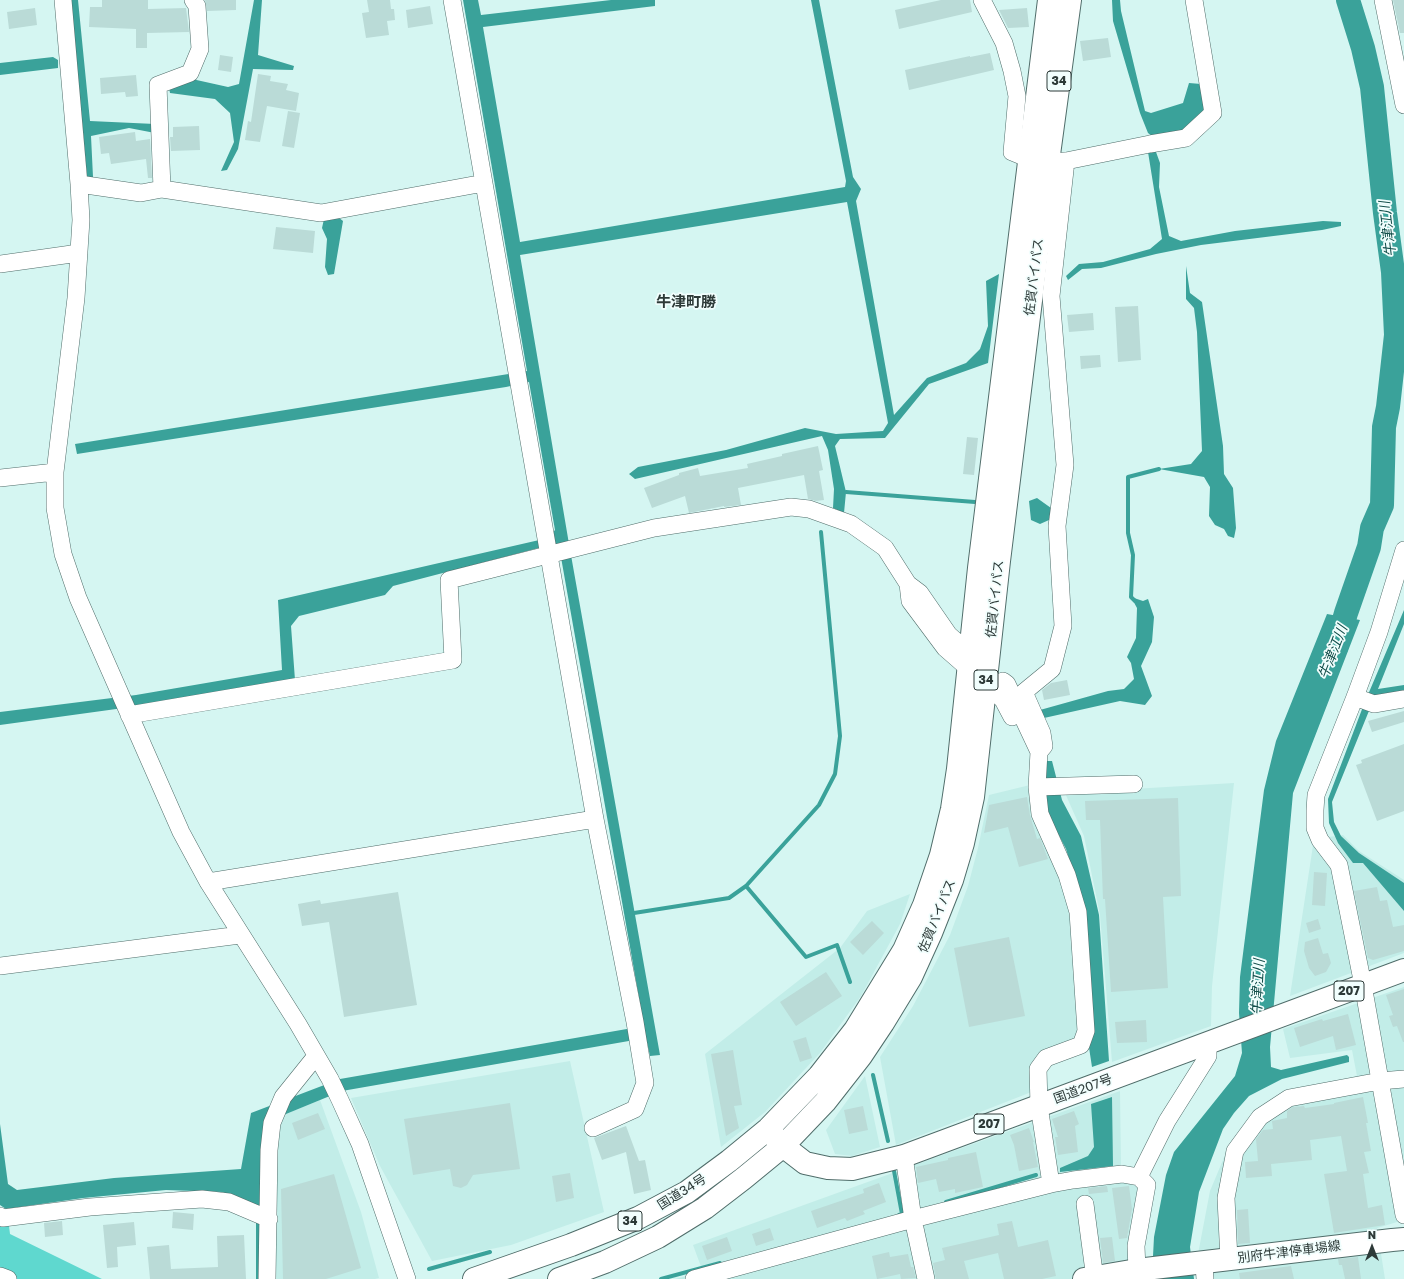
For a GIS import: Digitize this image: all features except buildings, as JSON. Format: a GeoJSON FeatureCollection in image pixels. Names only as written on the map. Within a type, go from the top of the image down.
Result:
{"type":"FeatureCollection","features":[{"type":"Feature","properties":{"kind":"main road","name":"佐賀バイパス"},"geometry":{"type":"LineString","coordinates":[[768,1129],[819,1076],[855,1030],[904,950],[924,905],[941,855],[952,808],[959,762],[980,560],[1048,161],[1049,0]]}},
{"type":"Feature","properties":{"kind":"main road","name":"佐賀バイパス"},"geometry":{"type":"LineString","coordinates":[[783,1146],[825,1102],[861,1056],[911,977],[931,933],[952,880],[963,843],[994,683],[999,561],[1048,161],[1070,0]]}},
{"type":"Feature","properties":{"kind":"main road","name":"国道207号"},"geometry":{"type":"LineString","coordinates":[[768,1129],[783,1146],[805,1163],[828,1168],[852,1169],[904,1156],[1404,970]]}},
{"type":"Feature","properties":{"kind":"main road","name":"国道34号"},"geometry":{"type":"LineString","coordinates":[[474,1279],[571,1245],[638,1218],[687,1192],[729,1161],[768,1129]]}},
{"type":"Feature","properties":{"kind":"main road","name":"国道34号"},"geometry":{"type":"LineString","coordinates":[[559,1279],[605,1262],[658,1237],[705,1208],[783,1146]]}},
{"type":"Feature","properties":{"kind":"main road","name":"別府牛津停車場線"},"geometry":{"type":"LineString","coordinates":[[1139,1273],[1202,1268],[1229,1260],[1384,1241],[1404,1240]]}},
{"type":"Feature","properties":{"kind":"main road"},"geometry":{"type":"LineString","coordinates":[[1091,1278],[1139,1273]]}},
{"type":"Feature","properties":{"kind":"street"},"geometry":{"type":"LineString","coordinates":[[63,0],[80,184],[81,220],[76,298],[55,472],[56,508],[63,554],[78,598],[181,832],[208,882],[240,935],[298,1024],[330,1079],[340,1100],[360,1144],[407,1279]]}},
{"type":"Feature","properties":{"kind":"street"},"geometry":{"type":"LineString","coordinates":[[162,189],[158,85],[190,73],[200,49],[198,6],[193,0]]}},
{"type":"Feature","properties":{"kind":"street"},"geometry":{"type":"LineString","coordinates":[[452,0],[545,533],[559,552],[595,819],[635,1022],[645,1083],[635,1109],[593,1128]]}},
{"type":"Feature","properties":{"kind":"street"},"geometry":{"type":"LineString","coordinates":[[982,0],[1004,43],[1017,96],[1012,152],[1048,161],[1186,138],[1213,113],[1194,0]]}},
{"type":"Feature","properties":{"kind":"street"},"geometry":{"type":"LineString","coordinates":[[1383,0],[1404,105]]}},
{"type":"Feature","properties":{"kind":"street"},"geometry":{"type":"LineString","coordinates":[[1048,161],[1052,296],[1065,465],[1057,526],[1063,626],[1052,670],[1024,692],[1042,733],[1044,746],[1038,759],[1037,787],[1040,814],[1068,874],[1078,912],[1086,1031],[1081,1046],[1046,1058],[1038,1069],[1039,1106],[1051,1184]]}},
{"type":"Feature","properties":{"kind":"street"},"geometry":{"type":"LineString","coordinates":[[80,184],[141,193],[162,189],[321,213],[484,183]]}},
{"type":"Feature","properties":{"kind":"street"},"geometry":{"type":"LineString","coordinates":[[0,264],[80,253]]}},
{"type":"Feature","properties":{"kind":"street"},"geometry":{"type":"LineString","coordinates":[[1028,330],[1055,335]]}},
{"type":"Feature","properties":{"kind":"street"},"geometry":{"type":"LineString","coordinates":[[0,478],[55,472]]}},
{"type":"Feature","properties":{"kind":"street"},"geometry":{"type":"LineString","coordinates":[[129,715],[453,660],[449,580],[654,528],[791,507],[809,509],[851,524],[886,548],[908,584],[920,594],[949,635],[957,642]]}},
{"type":"Feature","properties":{"kind":"street"},"geometry":{"type":"LineString","coordinates":[[1404,550],[1379,632],[1363,700],[1316,795],[1314,810],[1316,828],[1320,840],[1338,865],[1363,985],[1404,1215]]}},
{"type":"Feature","properties":{"kind":"street"},"geometry":{"type":"LineString","coordinates":[[908,584],[910,601],[945,648],[969,669]]}},
{"type":"Feature","properties":{"kind":"street"},"geometry":{"type":"LineString","coordinates":[[994,683],[1038,759]]}},
{"type":"Feature","properties":{"kind":"street"},"geometry":{"type":"LineString","coordinates":[[1363,700],[1404,699]]}},
{"type":"Feature","properties":{"kind":"street"},"geometry":{"type":"LineString","coordinates":[[1037,787],[1134,784]]}},
{"type":"Feature","properties":{"kind":"street"},"geometry":{"type":"LineString","coordinates":[[208,882],[595,819]]}},
{"type":"Feature","properties":{"kind":"street"},"geometry":{"type":"LineString","coordinates":[[0,966],[240,935]]}},
{"type":"Feature","properties":{"kind":"street"},"geometry":{"type":"LineString","coordinates":[[1139,1177],[1167,1121],[1208,1056],[1212,1041]]}},
{"type":"Feature","properties":{"kind":"street"},"geometry":{"type":"LineString","coordinates":[[267,1279],[269,1150],[272,1122],[283,1098],[316,1056]]}},
{"type":"Feature","properties":{"kind":"street"},"geometry":{"type":"LineString","coordinates":[[1229,1260],[1226,1198],[1235,1151],[1260,1117],[1289,1098],[1380,1081],[1404,1079]]}},
{"type":"Feature","properties":{"kind":"street"},"geometry":{"type":"LineString","coordinates":[[904,1156],[913,1219],[926,1279]]}},
{"type":"Feature","properties":{"kind":"street"},"geometry":{"type":"LineString","coordinates":[[694,1279],[913,1219],[1051,1184],[1122,1174],[1139,1177],[1147,1185],[1136,1246],[1139,1273]]}},
{"type":"Feature","properties":{"kind":"street"},"geometry":{"type":"LineString","coordinates":[[0,1216],[3,1218],[90,1207],[202,1199],[228,1202],[269,1219]]}},
{"type":"Feature","properties":{"kind":"street"},"geometry":{"type":"LineString","coordinates":[[1085,1204],[1091,1278]]}},
{"type":"Feature","properties":{"kind":"street"},"geometry":{"type":"LineString","coordinates":[[0,1276],[8,1279]]}},
{"type":"Feature","properties":{"kind":"shaded area"},"geometry":{"type":"Polygon","coordinates":[[[1234,783],[1212,986],[1211,1026],[1112,1062],[1100,915],[1084,836],[1065,793],[1234,783]]]}},
{"type":"Feature","properties":{"kind":"shaded area"},"geometry":{"type":"Polygon","coordinates":[[[1030,785],[1073,919],[1080,1031],[1071,1042],[1045,1054],[1034,1091],[896,1145],[880,1057],[913,1006],[950,935],[968,886],[989,795],[1030,785]]]}},
{"type":"Feature","properties":{"kind":"shaded area"},"geometry":{"type":"Polygon","coordinates":[[[1343,835],[1359,851],[1404,880],[1404,953],[1290,996],[1314,839],[1343,835]]]}},
{"type":"Feature","properties":{"kind":"shaded area"},"geometry":{"type":"Polygon","coordinates":[[[910,894],[900,924],[861,996],[820,1053],[765,1112],[721,1147],[705,1054],[840,948],[867,911],[910,894]]]}},
{"type":"Feature","properties":{"kind":"shaded area"},"geometry":{"type":"Polygon","coordinates":[[[1404,987],[1404,1220],[1377,1228],[1385,1279],[1200,1279],[1198,1254],[1210,1191],[1228,1148],[1251,1115],[1284,1094],[1357,1076],[1352,1050],[1290,1058],[1283,1029],[1404,987]]]}},
{"type":"Feature","properties":{"kind":"shaded area"},"geometry":{"type":"Polygon","coordinates":[[[570,1061],[604,1212],[511,1245],[432,1261],[380,1166],[351,1098],[570,1061]]]}},
{"type":"Feature","properties":{"kind":"shaded area"},"geometry":{"type":"Polygon","coordinates":[[[865,1076],[880,1147],[852,1156],[835,1154],[826,1130],[865,1076]]]}},
{"type":"Feature","properties":{"kind":"shaded area"},"geometry":{"type":"Polygon","coordinates":[[[1120,1091],[1121,1170],[1155,1181],[1141,1249],[1146,1279],[675,1279],[703,1272],[693,1245],[1120,1091]]]}},
{"type":"Feature","properties":{"kind":"shaded area"},"geometry":{"type":"Polygon","coordinates":[[[320,1100],[361,1212],[379,1278],[261,1279],[269,1121],[320,1100]]]}},
{"type":"Feature","properties":{"kind":"shaded area"},"geometry":{"type":"Polygon","coordinates":[[[0,1221],[9,1226],[10,1234],[102,1279],[0,1279],[0,1221]]]}},
{"type":"Feature","properties":{"kind":"water"},"geometry":{"type":"Polygon","coordinates":[[[71,0],[78,0],[90,121],[155,124],[155,133],[129,128],[91,136],[93,177],[87,177],[71,0]]]}},
{"type":"Feature","properties":{"kind":"water"},"geometry":{"type":"Polygon","coordinates":[[[254,0],[262,0],[258,55],[294,66],[293,70],[253,69],[238,149],[227,170],[221,171],[234,142],[230,113],[215,99],[170,93],[169,88],[192,79],[228,87],[239,84],[254,0]]]}},
{"type":"Feature","properties":{"kind":"water"},"geometry":{"type":"Polygon","coordinates":[[[463,0],[478,0],[481,15],[611,0],[655,0],[655,6],[483,27],[520,242],[845,187],[846,181],[811,0],[819,0],[853,177],[861,189],[856,201],[894,415],[927,378],[966,363],[980,349],[988,326],[986,281],[999,274],[988,363],[929,384],[885,438],[840,439],[835,446],[846,492],[844,513],[833,508],[834,489],[828,450],[822,436],[635,479],[629,474],[638,467],[726,450],[805,428],[836,434],[883,431],[888,423],[847,202],[520,255],[569,544],[660,1055],[650,1056],[646,1038],[342,1091],[269,1121],[263,1202],[258,1206],[222,1192],[166,1190],[83,1198],[6,1209],[0,1205],[0,1124],[8,1184],[17,1190],[114,1178],[241,1169],[251,1113],[340,1079],[644,1026],[559,546],[554,544],[393,586],[385,595],[299,616],[291,626],[295,680],[138,706],[0,725],[0,712],[136,695],[282,670],[278,600],[548,538],[555,530],[529,382],[506,387],[77,454],[75,444],[527,371],[463,0]]]}},
{"type":"Feature","properties":{"kind":"water"},"geometry":{"type":"Polygon","coordinates":[[[1112,0],[1120,0],[1121,11],[1145,111],[1151,113],[1183,103],[1189,83],[1201,84],[1204,113],[1183,132],[1152,136],[1148,133],[1140,113],[1113,21],[1112,0]]]}},
{"type":"Feature","properties":{"kind":"water"},"geometry":{"type":"Polygon","coordinates":[[[53,57],[58,60],[58,68],[0,75],[0,63],[53,57]]]}},
{"type":"Feature","properties":{"kind":"water"},"geometry":{"type":"Polygon","coordinates":[[[1148,152],[1156,152],[1160,163],[1159,187],[1169,236],[1181,241],[1235,231],[1323,221],[1341,222],[1341,226],[1322,230],[1201,245],[1156,254],[1101,268],[1082,269],[1068,280],[1066,276],[1079,264],[1103,262],[1150,249],[1162,239],[1148,152]]]}},
{"type":"Feature","properties":{"kind":"water"},"geometry":{"type":"Polygon","coordinates":[[[338,217],[343,221],[334,274],[328,275],[325,267],[327,239],[322,228],[324,219],[338,217]]]}},
{"type":"Feature","properties":{"kind":"water"},"geometry":{"type":"Polygon","coordinates":[[[1186,266],[1190,293],[1202,302],[1223,446],[1224,474],[1233,488],[1236,528],[1234,538],[1228,536],[1224,529],[1215,525],[1209,516],[1210,487],[1204,477],[1159,469],[1191,464],[1202,451],[1197,332],[1194,308],[1186,299],[1186,266]]]}},
{"type":"Feature","properties":{"kind":"water"},"geometry":{"type":"Polygon","coordinates":[[[1037,498],[1051,508],[1049,520],[1040,524],[1031,520],[1029,501],[1037,498]]]}},
{"type":"Feature","properties":{"kind":"water"},"geometry":{"type":"Polygon","coordinates":[[[1131,597],[1143,601],[1148,599],[1154,617],[1152,642],[1141,666],[1152,696],[1145,705],[1120,701],[1044,718],[1040,710],[1108,691],[1124,689],[1134,679],[1131,663],[1127,657],[1136,638],[1137,608],[1131,597]]]}},
{"type":"Feature","properties":{"kind":"water"},"geometry":{"type":"Polygon","coordinates":[[[1404,610],[1404,624],[1378,689],[1404,685],[1404,691],[1375,696],[1332,802],[1334,822],[1341,836],[1359,853],[1404,883],[1404,911],[1363,863],[1353,863],[1338,843],[1329,823],[1328,799],[1364,704],[1404,610]]]}},
{"type":"Feature","properties":{"kind":"water"},"geometry":{"type":"Polygon","coordinates":[[[1327,614],[1360,620],[1293,793],[1270,1047],[1271,1067],[1281,1070],[1347,1055],[1349,1057],[1349,1062],[1282,1079],[1249,1096],[1234,1113],[1223,1129],[1199,1192],[1190,1247],[1194,1279],[1155,1279],[1153,1256],[1154,1237],[1166,1175],[1174,1152],[1235,1076],[1242,1053],[1239,1013],[1240,977],[1264,790],[1276,741],[1327,614]]]}},
{"type":"Feature","properties":{"kind":"water"},"geometry":{"type":"Polygon","coordinates":[[[1045,761],[1052,761],[1062,800],[1081,836],[1099,915],[1109,1061],[1092,1067],[1088,1041],[1083,904],[1066,849],[1046,811],[1045,761]]]}},
{"type":"Feature","properties":{"kind":"water"},"geometry":{"type":"Polygon","coordinates":[[[1112,1097],[1113,1166],[1060,1172],[1060,1168],[1088,1156],[1094,1147],[1091,1104],[1112,1097]]]}},
{"type":"Feature","properties":{"kind":"waterway","name":"牛津江川"},"geometry":{"type":"LineString","coordinates":[[1336,648],[1346,613],[1369,547],[1372,528],[1382,505],[1384,427],[1388,407],[1396,335],[1393,272],[1385,213],[1372,87],[1363,48],[1348,0]]}},
{"type":"Feature","properties":{"kind":"waterway"},"geometry":{"type":"LineString","coordinates":[[1135,601],[1131,597],[1133,555],[1128,533],[1128,477],[1159,469]]}},
{"type":"Feature","properties":{"kind":"waterway"},"geometry":{"type":"LineString","coordinates":[[846,492],[975,502]]}},
{"type":"Feature","properties":{"kind":"waterway"},"geometry":{"type":"LineString","coordinates":[[634,913],[729,898],[746,886],[819,805],[835,774],[840,736],[821,532]]}},
{"type":"Feature","properties":{"kind":"waterway"},"geometry":{"type":"LineString","coordinates":[[746,886],[806,957],[837,945],[850,982]]}},
{"type":"Feature","properties":{"kind":"waterway"},"geometry":{"type":"LineString","coordinates":[[873,1075],[888,1141]]}},
{"type":"Feature","properties":{"kind":"waterway"},"geometry":{"type":"LineString","coordinates":[[894,1171],[902,1214],[899,1215]]}},
{"type":"Feature","properties":{"kind":"waterway"},"geometry":{"type":"LineString","coordinates":[[946,1202],[1036,1175]]}},
{"type":"Feature","properties":{"kind":"waterway"},"geometry":{"type":"LineString","coordinates":[[258,1219],[258,1279]]}},
{"type":"Feature","properties":{"kind":"waterway"},"geometry":{"type":"LineString","coordinates":[[429,1269],[490,1252]]}},
{"type":"Feature","properties":{"kind":"waterway"},"geometry":{"type":"LineString","coordinates":[[661,1279],[720,1263]]}},
{"type":"Feature","properties":{"kind":"district","name":"牛津町勝"},"geometry":{"type":"Point","coordinates":[686,302]}}]}
